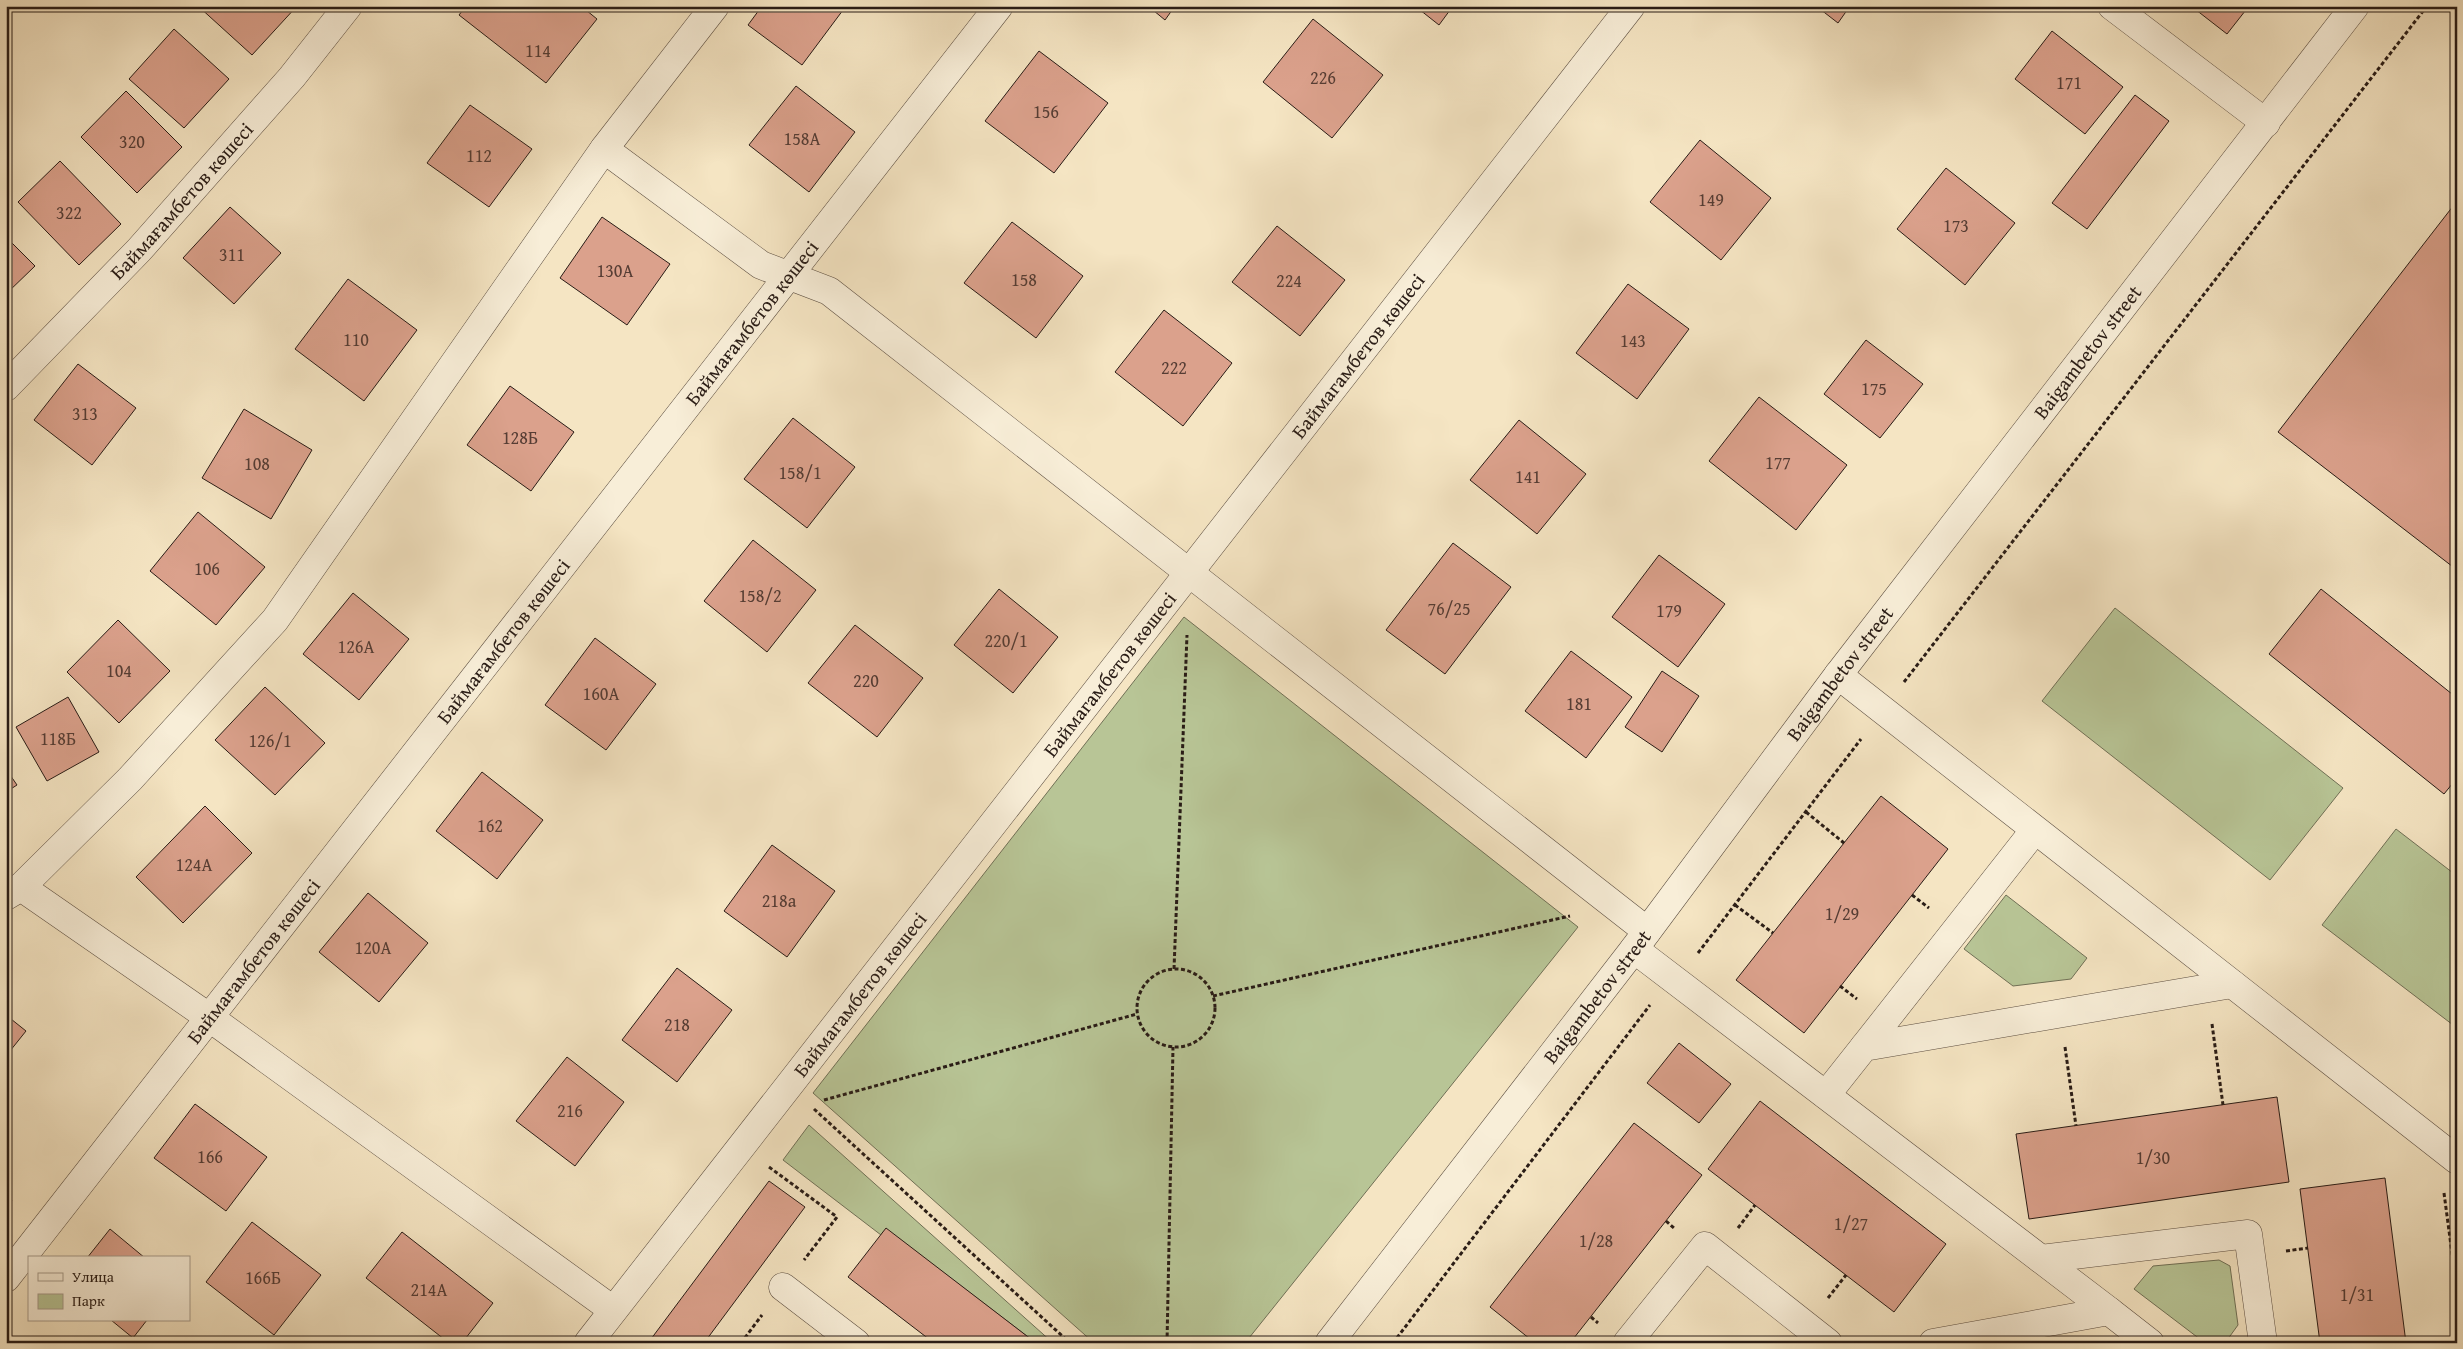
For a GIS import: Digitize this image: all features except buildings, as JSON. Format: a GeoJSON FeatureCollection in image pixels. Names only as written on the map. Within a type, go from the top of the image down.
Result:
{"type":"FeatureCollection","features":[{"type":"Feature","properties":{"kind":"street","name":"Баймағамбетов көшесі"},"geometry":{"type":"LineString","coordinates":[[6,387],[139,250],[292,77],[348,6]]}},
{"type":"Feature","properties":{"kind":"street"},"geometry":{"type":"LineString","coordinates":[[613,1310],[210,1018],[14,891],[130,780],[275,620],[604,148],[714,6]]}},
{"type":"Feature","properties":{"kind":"street","name":"Баймағамбетов көшесі"},"geometry":{"type":"LineString","coordinates":[[6,1278],[789,274],[880,161],[999,6]]}},
{"type":"Feature","properties":{"kind":"street","name":"Баймагамбетов көшесі"},"geometry":{"type":"LineString","coordinates":[[588,1343],[1631,6]]}},
{"type":"Feature","properties":{"kind":"street"},"geometry":{"type":"LineString","coordinates":[[2112,6],[2266,123]]}},
{"type":"Feature","properties":{"kind":"street","name":"Baigambetov street"},"geometry":{"type":"LineString","coordinates":[[1330,1343],[1640,940],[1838,676],[2355,6]]}},
{"type":"Feature","properties":{"kind":"street"},"geometry":{"type":"LineString","coordinates":[[604,148],[761,265],[789,274],[829,291],[1188,572],[1640,940],[1674,979],[2150,1343]]}},
{"type":"Feature","properties":{"kind":"street"},"geometry":{"type":"LineString","coordinates":[[1838,676],[2034,831],[2220,986],[2448,1152]]}},
{"type":"Feature","properties":{"kind":"street"},"geometry":{"type":"LineString","coordinates":[[1826,1095],[2034,831]]}},
{"type":"Feature","properties":{"kind":"street"},"geometry":{"type":"LineString","coordinates":[[1864,1047],[2220,986]]}},
{"type":"Feature","properties":{"kind":"street"},"geometry":{"type":"LineString","coordinates":[[2041,1259],[2248,1234],[2263,1343]]}},
{"type":"Feature","properties":{"kind":"street"},"geometry":{"type":"LineString","coordinates":[[1627,1343],[1706,1246],[1828,1343]]}},
{"type":"Feature","properties":{"kind":"street"},"geometry":{"type":"LineString","coordinates":[[783,1287],[856,1343]]}},
{"type":"Feature","properties":{"kind":"street"},"geometry":{"type":"LineString","coordinates":[[1933,1343],[2109,1311]]}},
{"type":"Feature","properties":{"kind":"path"},"geometry":{"type":"LineString","coordinates":[[1393,1343],[1648,1007],[1693,960],[2427,6]]}},
{"type":"Feature","properties":{"kind":"path"},"geometry":{"type":"LineString","coordinates":[[1174,969],[1187,630]]}},
{"type":"Feature","properties":{"kind":"path"},"geometry":{"type":"LineString","coordinates":[[1806,812],[1844,843]]}},
{"type":"Feature","properties":{"kind":"path"},"geometry":{"type":"LineString","coordinates":[[1735,905],[1773,933]]}},
{"type":"Feature","properties":{"kind":"path"},"geometry":{"type":"LineString","coordinates":[[1213,996],[1576,915]]}},
{"type":"Feature","properties":{"kind":"path"},"geometry":{"type":"LineString","coordinates":[[1174,969],[1187,971],[1198,976],[1207,985],[1213,996],[1215,1008],[1213,1021],[1207,1032],[1197,1041],[1174,1047],[1161,1044],[1150,1037],[1142,1027],[1137,1014],[1137,1001],[1142,989],[1150,979],[1161,972],[1174,969]]}},
{"type":"Feature","properties":{"kind":"path"},"geometry":{"type":"LineString","coordinates":[[2220,986],[2223,1105]]}},
{"type":"Feature","properties":{"kind":"path"},"geometry":{"type":"LineString","coordinates":[[818,1102],[1137,1014]]}},
{"type":"Feature","properties":{"kind":"path"},"geometry":{"type":"LineString","coordinates":[[2060,1014],[2076,1126]]}},
{"type":"Feature","properties":{"kind":"path"},"geometry":{"type":"LineString","coordinates":[[1166,1343],[1174,1047]]}},
{"type":"Feature","properties":{"kind":"path"},"geometry":{"type":"LineString","coordinates":[[808,1104],[1070,1343]]}},
{"type":"Feature","properties":{"kind":"path"},"geometry":{"type":"LineString","coordinates":[[2448,1152],[2457,1291]]}},
{"type":"Feature","properties":{"kind":"path"},"geometry":{"type":"LineString","coordinates":[[764,1163],[837,1217],[783,1287]]}},
{"type":"Feature","properties":{"kind":"green space"},"geometry":{"type":"Polygon","coordinates":[[[2115,608],[2343,788],[2270,880],[2042,701],[2115,608]]]}},
{"type":"Feature","properties":{"kind":"green space"},"geometry":{"type":"Polygon","coordinates":[[[1184,617],[1578,927],[1245,1343],[1094,1343],[813,1093],[1184,617]]]}},
{"type":"Feature","properties":{"kind":"green space"},"geometry":{"type":"Polygon","coordinates":[[[2396,829],[2457,876],[2457,1028],[2322,925],[2396,829]]]}},
{"type":"Feature","properties":{"kind":"green space"},"geometry":{"type":"Polygon","coordinates":[[[2006,895],[2087,958],[2071,979],[2013,986],[1964,949],[2006,895]]]}},
{"type":"Feature","properties":{"kind":"green space"},"geometry":{"type":"Polygon","coordinates":[[[809,1125],[1053,1343],[1036,1343],[886,1229],[881,1235],[783,1160],[809,1125]]]}},
{"type":"Feature","properties":{"kind":"green space"},"geometry":{"type":"Polygon","coordinates":[[[2219,1260],[2230,1266],[2238,1325],[2225,1343],[2205,1343],[2134,1289],[2153,1266],[2219,1260]]]}}]}
